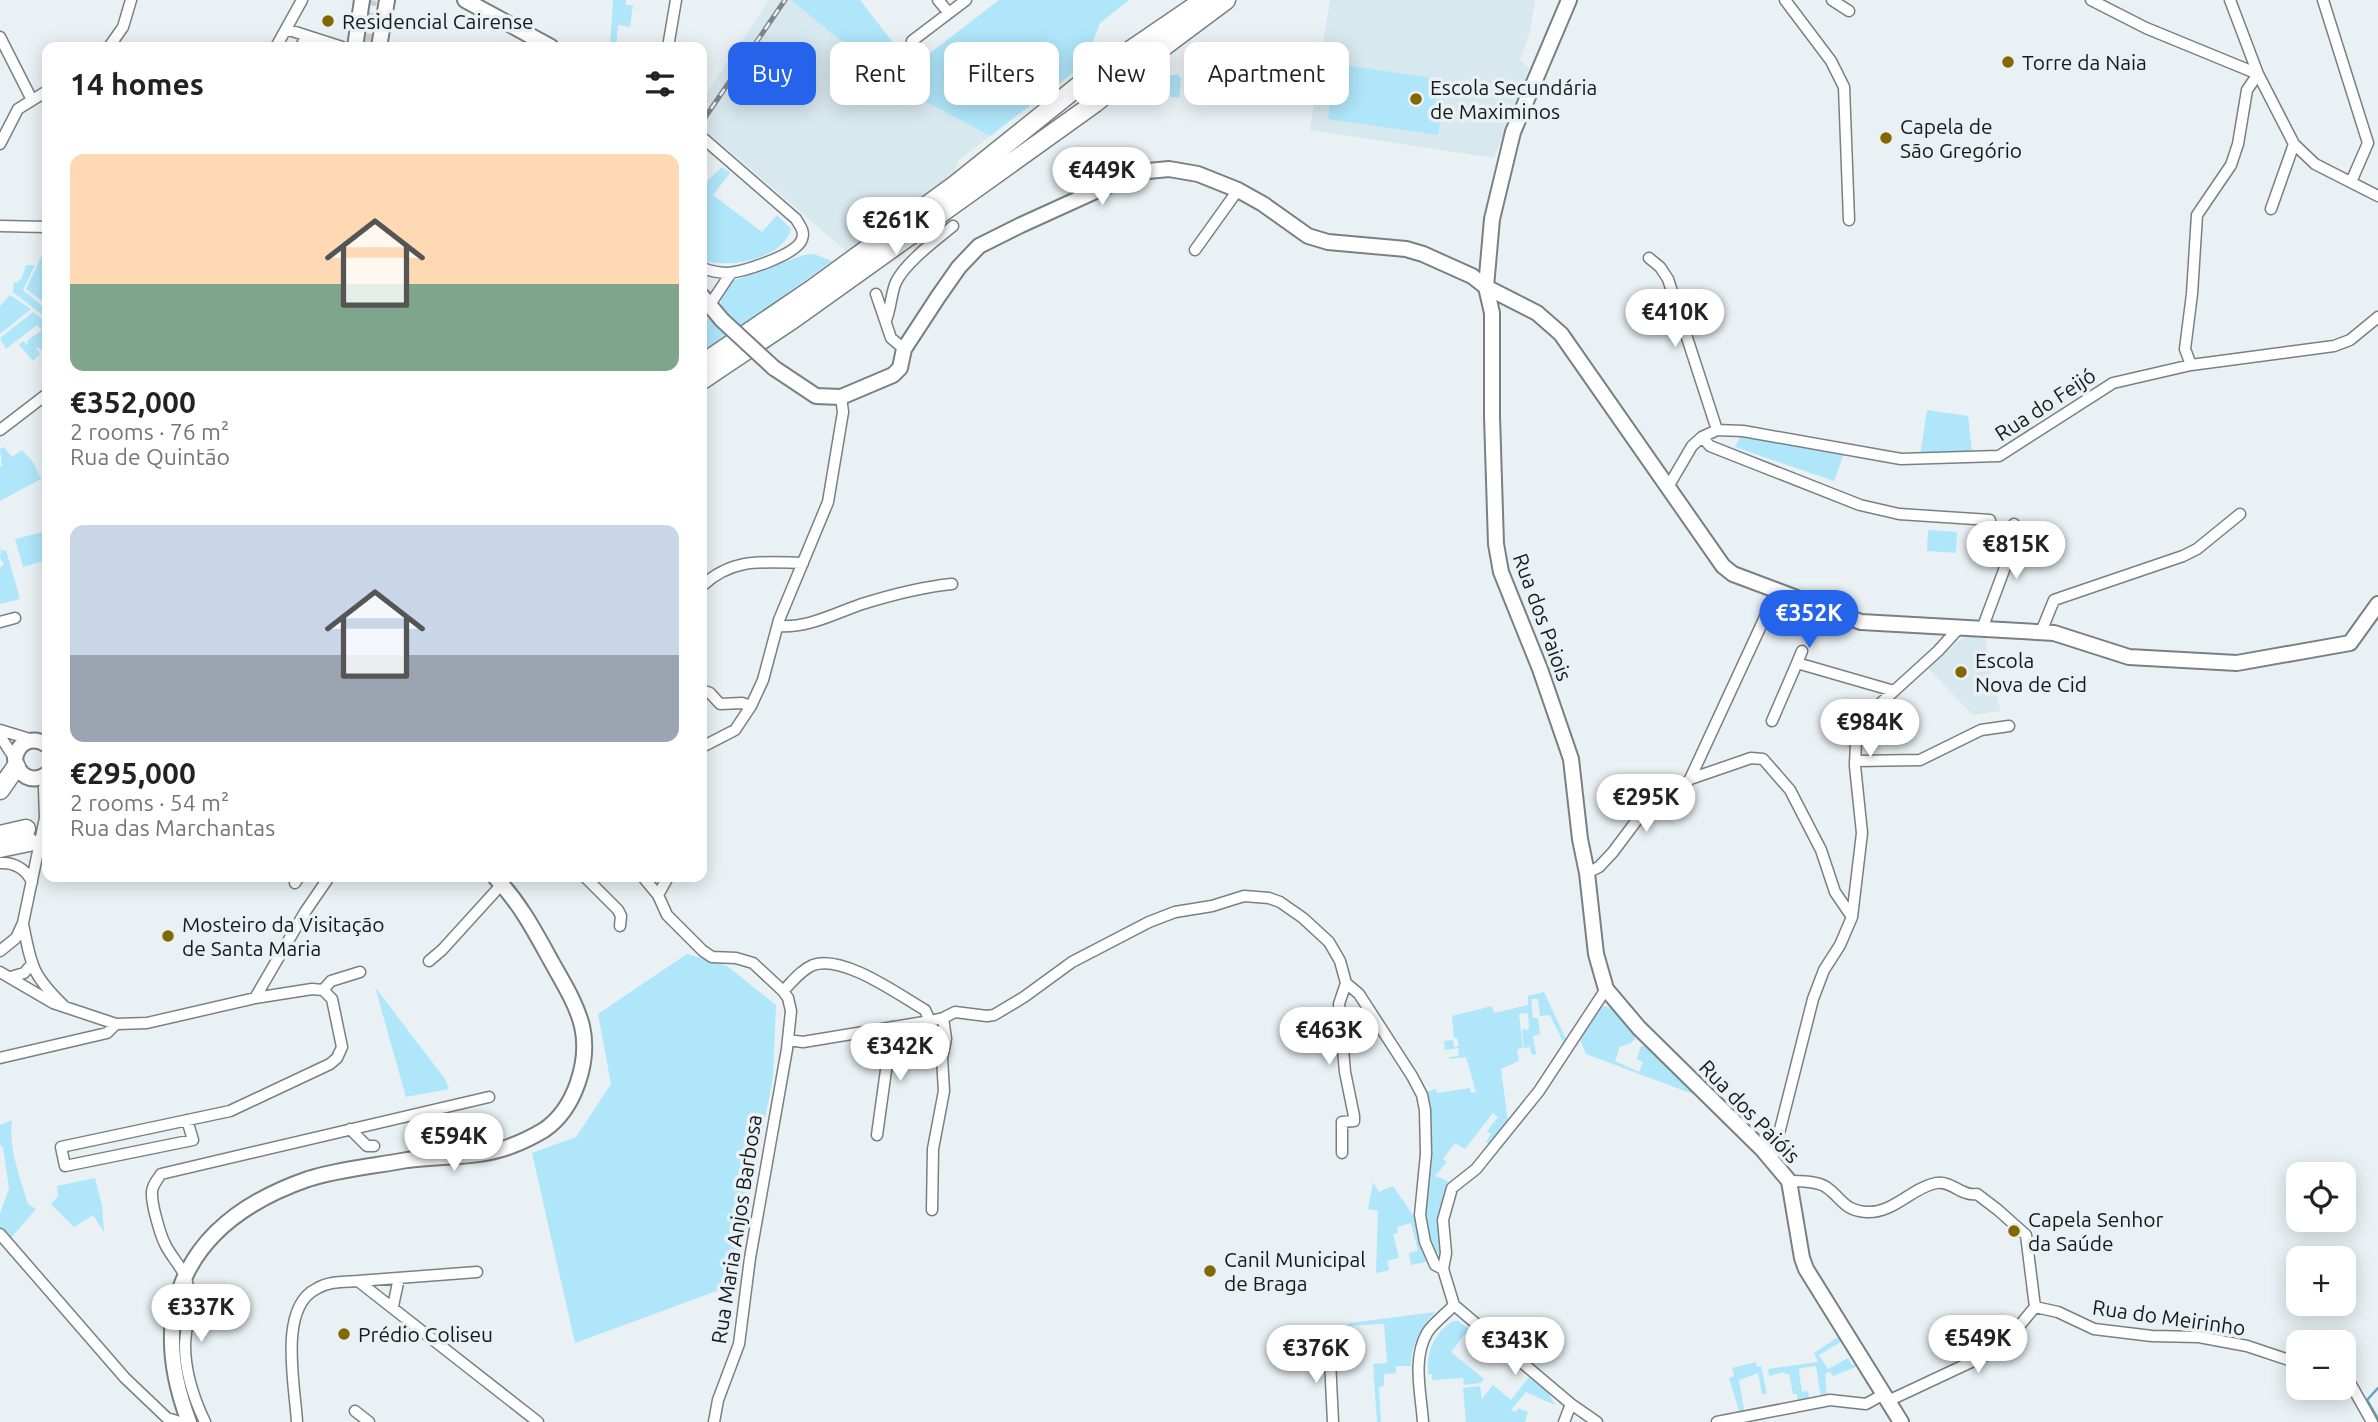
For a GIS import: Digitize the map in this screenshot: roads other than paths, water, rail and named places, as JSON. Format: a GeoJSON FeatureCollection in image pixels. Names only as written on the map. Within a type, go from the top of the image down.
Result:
{"type":"FeatureCollection","features":[{"type":"Feature","properties":{"kind":"highway"},"geometry":{"type":"LineString","coordinates":[[707,361],[776,315],[955,185],[1081,84],[1204,0]]}},
{"type":"Feature","properties":{"kind":"highway"},"geometry":{"type":"LineString","coordinates":[[707,377],[796,317],[1095,103],[1226,0]]}},
{"type":"Feature","properties":{"kind":"highway"},"geometry":{"type":"LineString","coordinates":[[0,790],[15,763]]}},
{"type":"Feature","properties":{"kind":"highway"},"geometry":{"type":"LineString","coordinates":[[0,835],[28,835],[0,848]]}},
{"type":"Feature","properties":{"kind":"street"},"geometry":{"type":"LineString","coordinates":[[112,42],[123,27],[131,0]]}},
{"type":"Feature","properties":{"kind":"street"},"geometry":{"type":"LineString","coordinates":[[279,42],[302,0]]}},
{"type":"Feature","properties":{"kind":"street"},"geometry":{"type":"LineString","coordinates":[[356,42],[362,0]]}},
{"type":"Feature","properties":{"kind":"street"},"geometry":{"type":"LineString","coordinates":[[465,0],[542,42]]}},
{"type":"Feature","properties":{"kind":"street"},"geometry":{"type":"LineString","coordinates":[[669,42],[676,0]]}},
{"type":"Feature","properties":{"kind":"street"},"geometry":{"type":"LineString","coordinates":[[938,0],[949,13]]}},
{"type":"Feature","properties":{"kind":"street"},"geometry":{"type":"LineString","coordinates":[[912,41],[967,0]]}},
{"type":"Feature","properties":{"kind":"street","name":"Rua dos Paiois"},"geometry":{"type":"LineString","coordinates":[[1569,0],[1513,132],[1492,219],[1486,287],[1492,313],[1496,544],[1501,572],[1540,669],[1571,759],[1580,839],[1587,873]]}},
{"type":"Feature","properties":{"kind":"street"},"geometry":{"type":"LineString","coordinates":[[1785,0],[1831,61],[1844,88],[1849,220]]}},
{"type":"Feature","properties":{"kind":"street"},"geometry":{"type":"LineString","coordinates":[[1832,0],[1849,11]]}},
{"type":"Feature","properties":{"kind":"street"},"geometry":{"type":"LineString","coordinates":[[2091,0],[2146,28],[2258,74]]}},
{"type":"Feature","properties":{"kind":"street"},"geometry":{"type":"LineString","coordinates":[[2230,0],[2258,74],[2294,144],[2315,164],[2378,196]]}},
{"type":"Feature","properties":{"kind":"street"},"geometry":{"type":"LineString","coordinates":[[2323,0],[2368,143],[2351,182]]}},
{"type":"Feature","properties":{"kind":"street"},"geometry":{"type":"LineString","coordinates":[[380,42],[388,2]]}},
{"type":"Feature","properties":{"kind":"street"},"geometry":{"type":"LineString","coordinates":[[286,29],[324,42]]}},
{"type":"Feature","properties":{"kind":"street"},"geometry":{"type":"LineString","coordinates":[[0,37],[32,100]]}},
{"type":"Feature","properties":{"kind":"street"},"geometry":{"type":"LineString","coordinates":[[304,42],[307,37]]}},
{"type":"Feature","properties":{"kind":"street"},"geometry":{"type":"LineString","coordinates":[[2191,365],[2185,349],[2197,215],[2231,165],[2238,144],[2247,90],[2258,74]]}},
{"type":"Feature","properties":{"kind":"street"},"geometry":{"type":"LineString","coordinates":[[0,144],[18,109],[42,94]]}},
{"type":"Feature","properties":{"kind":"street"},"geometry":{"type":"LineString","coordinates":[[707,142],[791,215],[802,229],[801,242],[791,252],[731,273],[707,300]]}},
{"type":"Feature","properties":{"kind":"street"},"geometry":{"type":"LineString","coordinates":[[2270,209],[2294,144]]}},
{"type":"Feature","properties":{"kind":"street"},"geometry":{"type":"LineString","coordinates":[[707,302],[722,320],[774,368],[816,396],[841,397],[893,375],[900,368],[904,349],[959,267],[979,246],[1086,195],[1148,171],[1169,169],[1198,174],[1238,190],[1263,204],[1308,236],[1328,242],[1406,248],[1456,268],[1537,313],[1561,334],[1723,566],[1733,574],[1861,622],[2054,633],[2129,657],[2236,663],[2350,643],[2378,604]]}},
{"type":"Feature","properties":{"kind":"street"},"geometry":{"type":"LineString","coordinates":[[1195,250],[1238,190]]}},
{"type":"Feature","properties":{"kind":"street"},"geometry":{"type":"LineString","coordinates":[[0,226],[42,227]]}},
{"type":"Feature","properties":{"kind":"street"},"geometry":{"type":"LineString","coordinates":[[886,320],[896,283],[907,268],[953,226]]}},
{"type":"Feature","properties":{"kind":"street"},"geometry":{"type":"LineString","coordinates":[[1649,258],[1660,267],[1668,279],[1717,430]]}},
{"type":"Feature","properties":{"kind":"street"},"geometry":{"type":"LineString","coordinates":[[707,269],[731,273]]}},
{"type":"Feature","properties":{"kind":"street"},"geometry":{"type":"LineString","coordinates":[[876,294],[891,338],[904,349]]}},
{"type":"Feature","properties":{"kind":"street","name":"Rua do Feijó"},"geometry":{"type":"LineString","coordinates":[[1668,487],[1692,446],[1702,437],[1717,430],[1743,430],[1900,459],[1999,456],[2113,383],[2191,365],[2334,346],[2350,340],[2378,317]]}},
{"type":"Feature","properties":{"kind":"street"},"geometry":{"type":"LineString","coordinates":[[707,744],[735,730],[763,681],[778,625],[828,502],[843,412],[841,397]]}},
{"type":"Feature","properties":{"kind":"street"},"geometry":{"type":"LineString","coordinates":[[0,430],[42,398]]}},
{"type":"Feature","properties":{"kind":"street"},"geometry":{"type":"LineString","coordinates":[[1702,437],[1710,446],[1860,505],[1899,514],[1990,520]]}},
{"type":"Feature","properties":{"kind":"street"},"geometry":{"type":"LineString","coordinates":[[2041,632],[2054,600],[2190,553],[2241,514]]}},
{"type":"Feature","properties":{"kind":"street"},"geometry":{"type":"LineString","coordinates":[[1982,629],[2010,554],[2014,524]]}},
{"type":"Feature","properties":{"kind":"street"},"geometry":{"type":"LineString","coordinates":[[707,582],[723,569],[743,563],[761,561],[803,564]]}},
{"type":"Feature","properties":{"kind":"street"},"geometry":{"type":"LineString","coordinates":[[778,625],[795,627],[813,623],[888,596],[953,584]]}},
{"type":"Feature","properties":{"kind":"street"},"geometry":{"type":"LineString","coordinates":[[1587,873],[1599,867],[1613,852],[1640,816],[1671,799],[1690,779],[1777,591]]}},
{"type":"Feature","properties":{"kind":"street"},"geometry":{"type":"LineString","coordinates":[[0,622],[16,618]]}},
{"type":"Feature","properties":{"kind":"street"},"geometry":{"type":"LineString","coordinates":[[1772,1161],[1814,999],[1824,970],[1840,945],[1852,917],[1862,832],[1855,761],[1856,741],[1871,712],[1960,627]]}},
{"type":"Feature","properties":{"kind":"street"},"geometry":{"type":"LineString","coordinates":[[1772,721],[1802,651]]}},
{"type":"Feature","properties":{"kind":"street"},"geometry":{"type":"LineString","coordinates":[[1797,663],[1894,691]]}},
{"type":"Feature","properties":{"kind":"street"},"geometry":{"type":"LineString","coordinates":[[707,692],[720,704],[742,703],[751,706]]}},
{"type":"Feature","properties":{"kind":"street"},"geometry":{"type":"LineString","coordinates":[[1855,761],[1920,760],[1981,730],[2008,726]]}},
{"type":"Feature","properties":{"kind":"street"},"geometry":{"type":"LineString","coordinates":[[0,730],[42,741]]}},
{"type":"Feature","properties":{"kind":"street"},"geometry":{"type":"LineString","coordinates":[[0,736],[27,778],[42,777]]}},
{"type":"Feature","properties":{"kind":"street"},"geometry":{"type":"LineString","coordinates":[[15,763],[18,748],[28,741],[42,741]]}},
{"type":"Feature","properties":{"kind":"street"},"geometry":{"type":"LineString","coordinates":[[1690,779],[1751,758],[1763,760],[1790,790],[1821,850],[1835,892],[1852,917]]}},
{"type":"Feature","properties":{"kind":"street"},"geometry":{"type":"LineString","coordinates":[[0,951],[16,939],[23,923],[42,833]]}},
{"type":"Feature","properties":{"kind":"street"},"geometry":{"type":"LineString","coordinates":[[0,863],[9,862],[25,870],[32,882]]}},
{"type":"Feature","properties":{"kind":"street","name":"Rua dos Paióis"},"geometry":{"type":"LineString","coordinates":[[1587,873],[1596,954],[1606,989],[1639,1028],[1789,1181],[1806,1269],[1901,1422]]}},
{"type":"Feature","properties":{"kind":"street"},"geometry":{"type":"LineString","coordinates":[[255,999],[304,912],[325,882]]}},
{"type":"Feature","properties":{"kind":"street"},"geometry":{"type":"LineString","coordinates":[[429,961],[442,950],[496,882]]}},
{"type":"Feature","properties":{"kind":"street"},"geometry":{"type":"LineString","coordinates":[[189,1422],[179,1396],[171,1348],[172,1319],[185,1276],[199,1251],[224,1225],[252,1205],[311,1178],[410,1160],[486,1153],[510,1147],[545,1129],[559,1115],[576,1088],[585,1048],[582,1027],[565,985],[526,916],[512,894],[500,882]]}},
{"type":"Feature","properties":{"kind":"street"},"geometry":{"type":"LineString","coordinates":[[590,882],[618,910],[621,916],[620,926]]}},
{"type":"Feature","properties":{"kind":"street"},"geometry":{"type":"LineString","coordinates":[[647,882],[658,895],[667,915],[712,957],[736,958],[753,963],[783,990],[813,965],[854,970],[925,1010],[930,1021]]}},
{"type":"Feature","properties":{"kind":"street"},"geometry":{"type":"LineString","coordinates":[[658,895],[664,882]]}},
{"type":"Feature","properties":{"kind":"street"},"geometry":{"type":"LineString","coordinates":[[788,1040],[803,1042],[930,1021],[955,1012],[994,1015],[1072,962],[1149,922],[1175,912],[1212,906],[1244,896],[1269,898],[1291,908],[1303,918],[1329,942],[1340,961],[1346,983],[1339,1004],[1354,1116],[1353,1121],[1342,1122],[1342,1153]]}},
{"type":"Feature","properties":{"kind":"street"},"geometry":{"type":"LineString","coordinates":[[23,923],[32,964],[41,983],[66,1007]]}},
{"type":"Feature","properties":{"kind":"street"},"geometry":{"type":"LineString","coordinates":[[11,977],[24,973],[32,964]]}},
{"type":"Feature","properties":{"kind":"street"},"geometry":{"type":"LineString","coordinates":[[0,972],[53,1003],[116,1024],[147,1023],[312,989],[323,990],[332,999],[342,1047],[337,1058],[230,1111],[187,1120],[61,1147],[65,1166],[193,1140],[187,1120]]}},
{"type":"Feature","properties":{"kind":"street"},"geometry":{"type":"LineString","coordinates":[[323,990],[331,981],[360,972]]}},
{"type":"Feature","properties":{"kind":"street"},"geometry":{"type":"LineString","coordinates":[[1346,983],[1359,994],[1422,1095],[1426,1154],[1420,1215],[1430,1254],[1435,1265],[1443,1269]]}},
{"type":"Feature","properties":{"kind":"street"},"geometry":{"type":"LineString","coordinates":[[1597,1422],[1571,1404],[1454,1305],[1443,1269],[1446,1253],[1443,1220],[1452,1188],[1476,1169],[1539,1091],[1606,989]]}},
{"type":"Feature","properties":{"kind":"street","name":"Rua Maria Anjos Barbosa"},"geometry":{"type":"LineString","coordinates":[[714,1422],[739,1344],[750,1258],[788,1040],[791,1011],[783,990]]}},
{"type":"Feature","properties":{"kind":"street"},"geometry":{"type":"LineString","coordinates":[[932,1210],[933,1149],[944,1091],[942,1058],[946,1039],[943,1018]]}},
{"type":"Feature","properties":{"kind":"street"},"geometry":{"type":"LineString","coordinates":[[0,1058],[107,1033],[116,1024]]}},
{"type":"Feature","properties":{"kind":"street"},"geometry":{"type":"LineString","coordinates":[[877,1135],[892,1027]]}},
{"type":"Feature","properties":{"kind":"street"},"geometry":{"type":"LineString","coordinates":[[205,1422],[191,1389],[187,1368],[186,1329],[191,1299],[185,1276],[164,1243],[153,1205],[151,1193],[162,1174],[489,1097]]}},
{"type":"Feature","properties":{"kind":"street"},"geometry":{"type":"LineString","coordinates":[[351,1129],[367,1146],[374,1146]]}},
{"type":"Feature","properties":{"kind":"street"},"geometry":{"type":"LineString","coordinates":[[1717,1422],[1830,1401],[1866,1404],[1886,1398],[2001,1348],[2035,1307],[2026,1235],[1977,1194],[1971,1195],[1945,1183],[1934,1184],[1883,1210],[1868,1212],[1844,1205],[1827,1188],[1818,1184],[1789,1181]]}},
{"type":"Feature","properties":{"kind":"street"},"geometry":{"type":"LineString","coordinates":[[0,1234],[125,1378],[167,1419],[180,1422]]}},
{"type":"Feature","properties":{"kind":"street"},"geometry":{"type":"LineString","coordinates":[[297,1422],[292,1322],[297,1307],[307,1294],[331,1283],[477,1272]]}},
{"type":"Feature","properties":{"kind":"street"},"geometry":{"type":"LineString","coordinates":[[393,1307],[399,1278]]}},
{"type":"Feature","properties":{"kind":"street"},"geometry":{"type":"LineString","coordinates":[[358,1281],[538,1422]]}},
{"type":"Feature","properties":{"kind":"street"},"geometry":{"type":"LineString","coordinates":[[1423,1422],[1419,1363],[1421,1348],[1428,1331],[1454,1305]]}},
{"type":"Feature","properties":{"kind":"street","name":"Rua do Meirinho"},"geometry":{"type":"LineString","coordinates":[[2035,1307],[2058,1312],[2094,1329],[2152,1336],[2199,1337],[2247,1346],[2286,1359]]}},
{"type":"Feature","properties":{"kind":"street"},"geometry":{"type":"LineString","coordinates":[[1332,1338],[1334,1354],[1329,1360],[1333,1422]]}},
{"type":"Feature","properties":{"kind":"street"},"geometry":{"type":"LineString","coordinates":[[2356,1396],[2372,1422]]}},
{"type":"Feature","properties":{"kind":"street"},"geometry":{"type":"LineString","coordinates":[[1564,1422],[1571,1404]]}},
{"type":"Feature","properties":{"kind":"street"},"geometry":{"type":"LineString","coordinates":[[355,1411],[369,1422]]}},
{"type":"Feature","properties":{"kind":"waterway"},"geometry":{"type":"LineString","coordinates":[[2378,1388],[2367,1400],[2378,1419]]}},
{"type":"Feature","properties":{"kind":"tunnel"},"geometry":{"type":"LineString","coordinates":[[365,42],[370,0]]}},
{"type":"Feature","properties":{"kind":"railway"},"geometry":{"type":"LineString","coordinates":[[707,115],[785,0]]}},
{"type":"Feature","properties":{"kind":"place","name":"Residencial Cairense"},"geometry":{"type":"Point","coordinates":[328,21]}},
{"type":"Feature","properties":{"kind":"place","name":"Torre da Naia"},"geometry":{"type":"Point","coordinates":[2008,62]}},
{"type":"Feature","properties":{"kind":"place","name":"Escola Secundária de Maximinos"},"geometry":{"type":"Point","coordinates":[1416,99]}},
{"type":"Feature","properties":{"kind":"place","name":"Capela de São Gregório"},"geometry":{"type":"Point","coordinates":[1886,138]}},
{"type":"Feature","properties":{"kind":"place","name":"Escola Nova de Cid"},"geometry":{"type":"Point","coordinates":[1961,672]}},
{"type":"Feature","properties":{"kind":"place","name":"Mosteiro da Visitação de Santa Maria"},"geometry":{"type":"Point","coordinates":[168,936]}},
{"type":"Feature","properties":{"kind":"place","name":"Capela Senhor da Saúde"},"geometry":{"type":"Point","coordinates":[2014,1231]}},
{"type":"Feature","properties":{"kind":"place","name":"Canil Municipal de Braga"},"geometry":{"type":"Point","coordinates":[1210,1271]}},
{"type":"Feature","properties":{"kind":"place","name":"Prédio Coliseu"},"geometry":{"type":"Point","coordinates":[344,1334]}}]}
